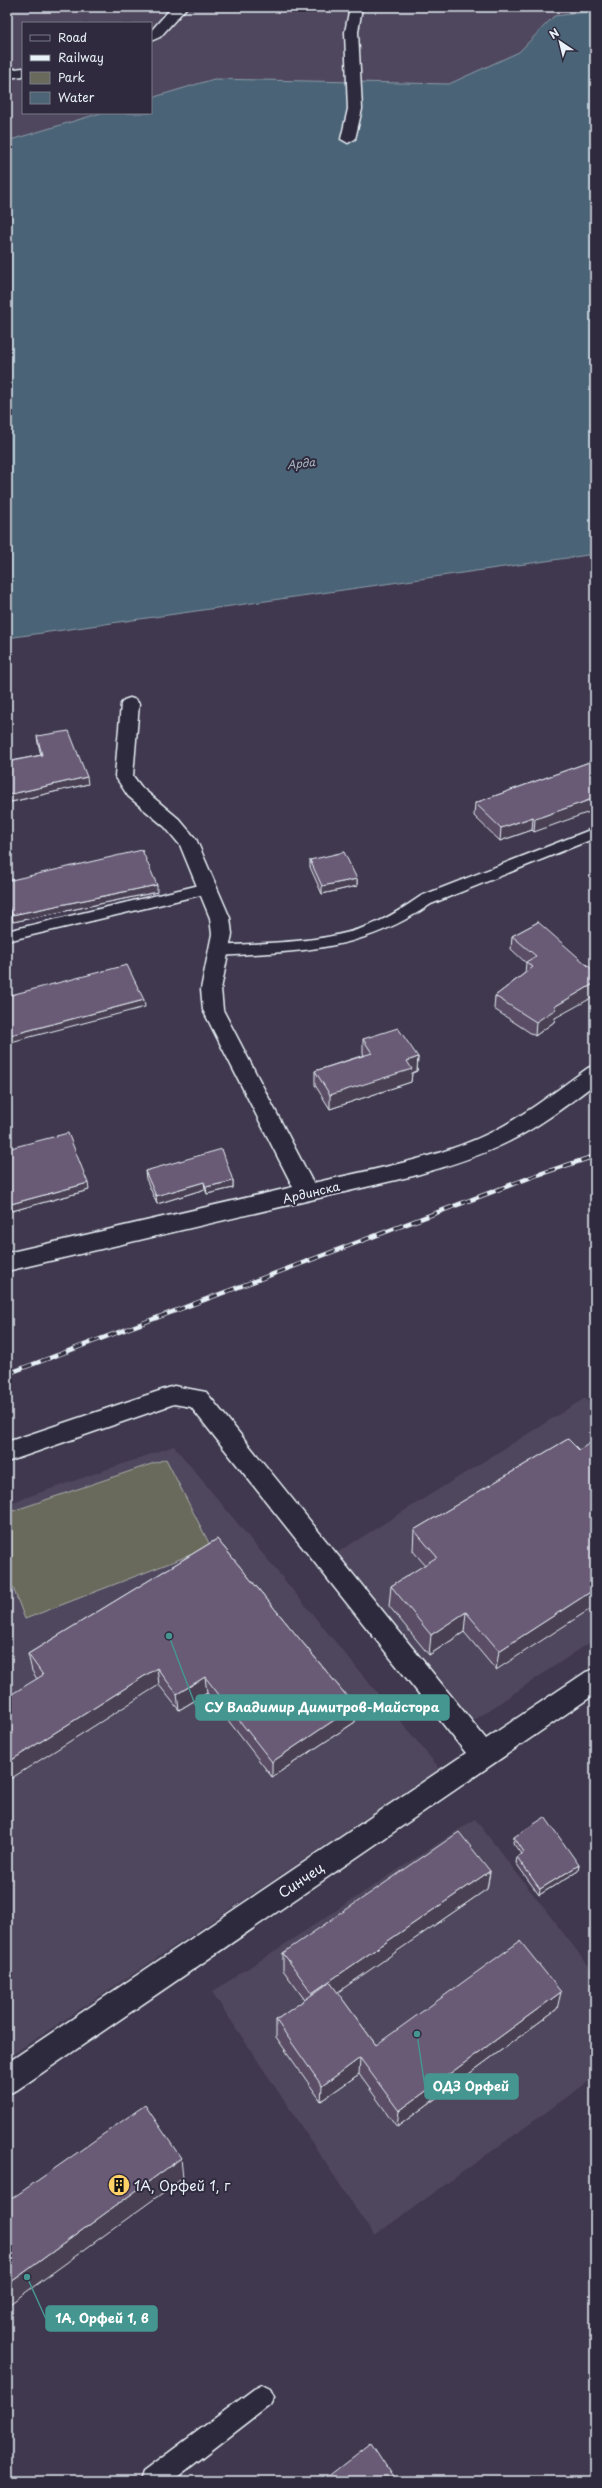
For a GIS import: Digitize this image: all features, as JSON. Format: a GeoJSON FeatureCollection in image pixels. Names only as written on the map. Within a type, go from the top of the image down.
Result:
{"type":"FeatureCollection","features":[{"type":"Feature","properties":{"kind":"street"},"geometry":{"type":"LineString","coordinates":[[152,36],[157,34],[175,10],[181,7]]}},
{"type":"Feature","properties":{"kind":"street"},"geometry":{"type":"LineString","coordinates":[[348,139],[355,109],[352,74],[353,16],[356,7]]}},
{"type":"Feature","properties":{"kind":"street"},"geometry":{"type":"LineString","coordinates":[[7,74],[22,72]]}},
{"type":"Feature","properties":{"kind":"street"},"geometry":{"type":"LineString","coordinates":[[130,704],[124,776],[135,792],[172,823],[189,843],[220,918],[222,934],[211,989],[213,1010],[307,1193]]}},
{"type":"Feature","properties":{"kind":"street","name":"Ардинска"},"geometry":{"type":"LineString","coordinates":[[7,1262],[413,1168],[468,1151],[511,1131],[547,1110],[595,1073]]}},
{"type":"Feature","properties":{"kind":"street"},"geometry":{"type":"LineString","coordinates":[[7,1452],[174,1395],[198,1399],[484,1756]]}},
{"type":"Feature","properties":{"kind":"street","name":"Синчец"},"geometry":{"type":"LineString","coordinates":[[7,2080],[595,1680]]}},
{"type":"Feature","properties":{"kind":"lane"},"geometry":{"type":"LineString","coordinates":[[219,951],[350,939],[376,931],[406,916],[426,900],[595,833]]}},
{"type":"Feature","properties":{"kind":"lane"},"geometry":{"type":"LineString","coordinates":[[7,936],[208,888]]}},
{"type":"Feature","properties":{"kind":"lane"},"geometry":{"type":"LineString","coordinates":[[152,2481],[262,2397]]}},
{"type":"Feature","properties":{"kind":"shaded area"},"geometry":{"type":"Polygon","coordinates":[[[7,7],[595,7],[595,88],[7,253],[7,7]]]}},
{"type":"Feature","properties":{"kind":"shaded area"},"geometry":{"type":"Polygon","coordinates":[[[585,1398],[595,1409],[595,1639],[470,1723],[330,1557],[585,1398]]]}},
{"type":"Feature","properties":{"kind":"shaded area"},"geometry":{"type":"Polygon","coordinates":[[[174,1446],[440,1769],[7,2058],[7,1504],[174,1446]]]}},
{"type":"Feature","properties":{"kind":"shaded area"},"geometry":{"type":"Polygon","coordinates":[[[475,1819],[595,1974],[595,2077],[374,2236],[212,1992],[475,1819]]]}},
{"type":"Feature","properties":{"kind":"green space"},"geometry":{"type":"Polygon","coordinates":[[[166,1459],[211,1547],[25,1619],[7,1572],[7,1513],[166,1459]]]}},
{"type":"Feature","properties":{"kind":"water","name":"Арда"},"geometry":{"type":"Polygon","coordinates":[[[595,11],[595,554],[7,638],[7,141],[98,114],[152,114],[152,98],[214,79],[449,84],[519,52],[554,16],[595,11]]]}},
{"type":"Feature","properties":{"kind":"building"},"geometry":{"type":"Polygon","coordinates":[[[69,731],[87,777],[7,795],[7,762],[42,755],[37,736],[69,731]]]}},
{"type":"Feature","properties":{"kind":"building"},"geometry":{"type":"Polygon","coordinates":[[[595,760],[595,798],[535,819],[533,817],[501,828],[475,803],[595,760]]]}},
{"type":"Feature","properties":{"kind":"building"},"geometry":{"type":"Polygon","coordinates":[[[142,850],[157,885],[12,915],[7,901],[7,881],[142,850]]]}},
{"type":"Feature","properties":{"kind":"building"},"geometry":{"type":"Polygon","coordinates":[[[344,852],[357,879],[322,886],[310,860],[344,852]]]}},
{"type":"Feature","properties":{"kind":"building"},"geometry":{"type":"Polygon","coordinates":[[[538,922],[595,972],[595,983],[554,1007],[556,1009],[536,1022],[495,996],[533,967],[526,962],[536,956],[512,936],[538,922]]]}},
{"type":"Feature","properties":{"kind":"building"},"geometry":{"type":"Polygon","coordinates":[[[127,965],[144,1000],[7,1036],[7,996],[127,965]]]}},
{"type":"Feature","properties":{"kind":"building"},"geometry":{"type":"Polygon","coordinates":[[[398,1028],[418,1057],[407,1061],[412,1069],[330,1095],[315,1071],[372,1053],[363,1039],[398,1028]]]}},
{"type":"Feature","properties":{"kind":"building"},"geometry":{"type":"Polygon","coordinates":[[[68,1133],[88,1183],[11,1204],[7,1195],[7,1149],[68,1133]]]}},
{"type":"Feature","properties":{"kind":"building"},"geometry":{"type":"Polygon","coordinates":[[[222,1149],[233,1181],[206,1187],[204,1182],[156,1196],[145,1171],[222,1149]]]}},
{"type":"Feature","properties":{"kind":"building"},"geometry":{"type":"Polygon","coordinates":[[[568,1439],[579,1450],[595,1440],[595,1589],[499,1651],[466,1612],[431,1635],[391,1586],[437,1557],[414,1530],[568,1439]]]}},
{"type":"Feature","properties":{"kind":"building"},"geometry":{"type":"Polygon","coordinates":[[[217,1539],[355,1706],[272,1762],[205,1677],[177,1694],[157,1668],[7,1763],[7,1697],[43,1675],[28,1654],[217,1539]]]}},
{"type":"Feature","properties":{"kind":"building"},"geometry":{"type":"Polygon","coordinates":[[[545,1817],[579,1865],[540,1889],[517,1857],[524,1852],[514,1837],[545,1817]]]}},
{"type":"Feature","properties":{"kind":"building"},"geometry":{"type":"Polygon","coordinates":[[[459,1832],[490,1871],[312,1993],[283,1953],[459,1832]]]}},
{"type":"Feature","properties":{"kind":"building"},"geometry":{"type":"Polygon","coordinates":[[[520,1941],[561,1992],[399,2111],[360,2058],[322,2086],[276,2020],[330,1982],[376,2045],[520,1941]]]}},
{"type":"Feature","properties":{"kind":"building"},"geometry":{"type":"Polygon","coordinates":[[[145,2105],[181,2158],[7,2285],[7,2202],[145,2105]]]}},
{"type":"Feature","properties":{"kind":"building"},"geometry":{"type":"Polygon","coordinates":[[[371,2443],[396,2481],[322,2481],[371,2443]]]}},
{"type":"Feature","properties":{"kind":"railway"},"geometry":{"type":"LineString","coordinates":[[7,1374],[537,1175],[595,1156]]}},
{"type":"Feature","properties":{"kind":"place","name":"СУ Владимир Димитров-Майстора"},"geometry":{"type":"Point","coordinates":[169,1636]}},
{"type":"Feature","properties":{"kind":"place","name":"ОДЗ Орфей"},"geometry":{"type":"Point","coordinates":[417,2034]}},
{"type":"Feature","properties":{"kind":"place","name":"1А, Орфей 1, г"},"geometry":{"type":"Point","coordinates":[119,2185]}},
{"type":"Feature","properties":{"kind":"place","name":"1А, Орфей 1, в"},"geometry":{"type":"Point","coordinates":[27,2277]}}]}
